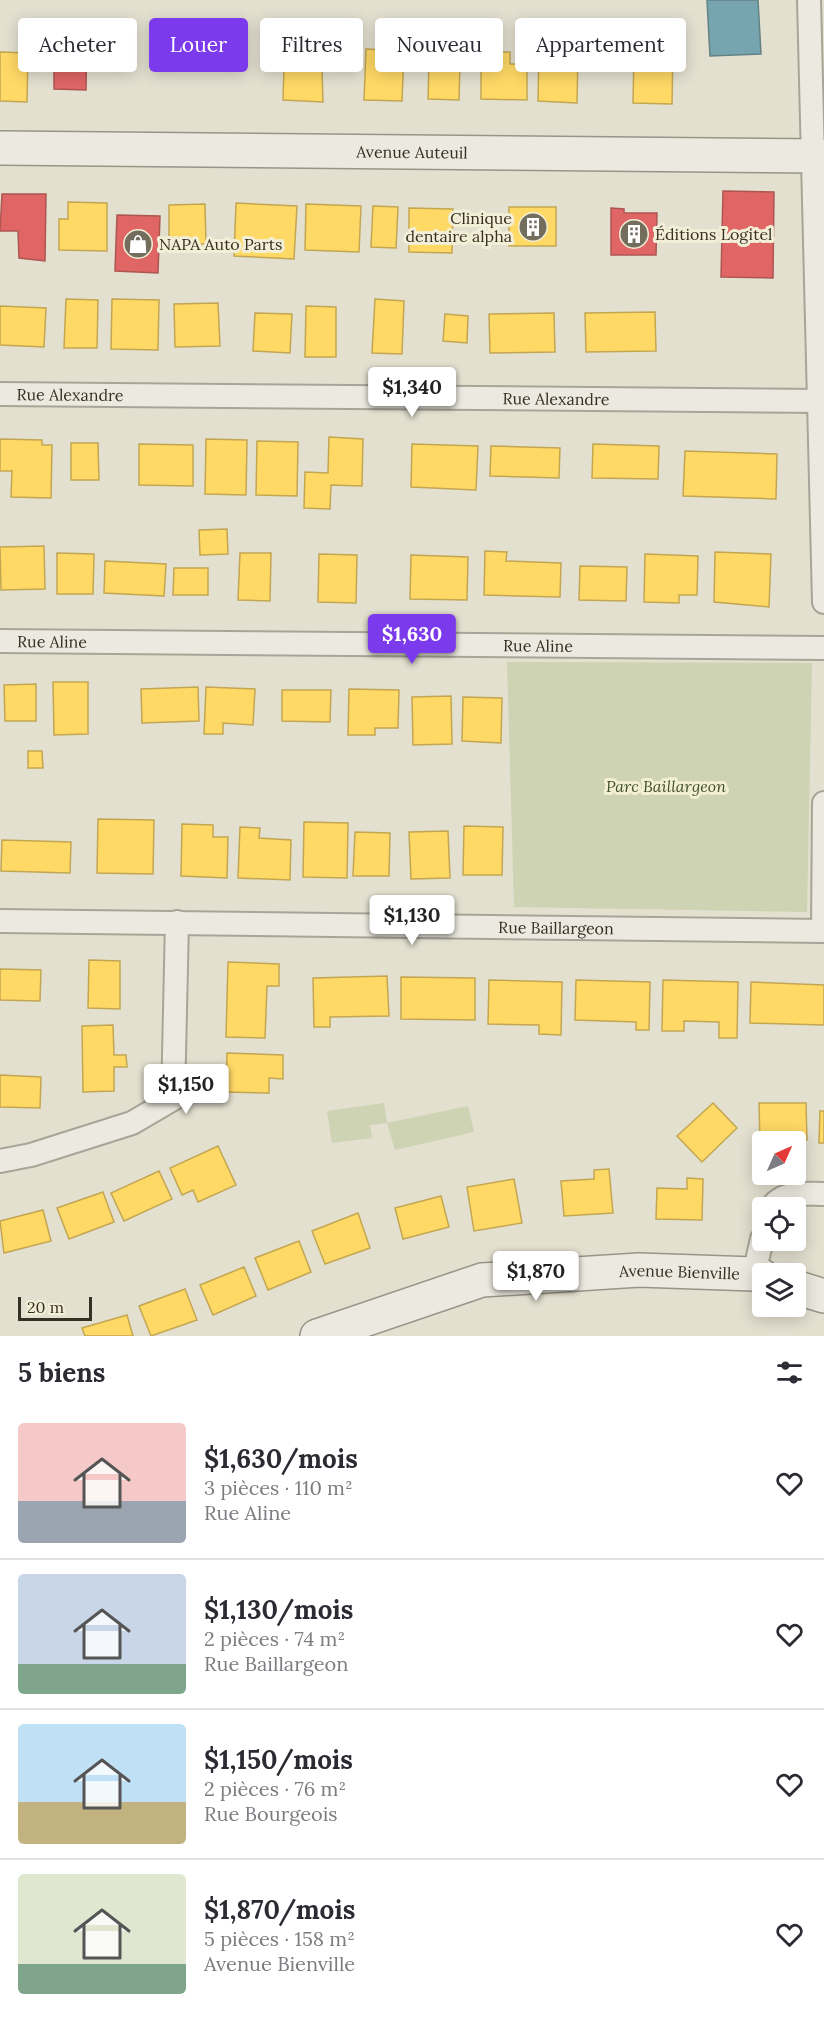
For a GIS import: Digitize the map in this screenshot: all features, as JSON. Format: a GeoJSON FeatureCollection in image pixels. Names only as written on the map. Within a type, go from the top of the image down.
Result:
{"type":"FeatureCollection","features":[{"type":"Feature","properties":{"kind":"street"},"geometry":{"type":"LineString","coordinates":[[809,0],[818,156],[824,602]]}},
{"type":"Feature","properties":{"kind":"street","name":"Avenue Auteuil"},"geometry":{"type":"LineString","coordinates":[[0,148],[818,156]]}},
{"type":"Feature","properties":{"kind":"street","name":"Rue Alexandre"},"geometry":{"type":"LineString","coordinates":[[0,394],[821,401]]}},
{"type":"Feature","properties":{"kind":"street","name":"Rue Aline"},"geometry":{"type":"LineString","coordinates":[[0,641],[824,648]]}},
{"type":"Feature","properties":{"kind":"street"},"geometry":{"type":"LineString","coordinates":[[824,803],[824,932]]}},
{"type":"Feature","properties":{"kind":"street","name":"Rue Baillargeon"},"geometry":{"type":"LineString","coordinates":[[0,921],[824,932]]}},
{"type":"Feature","properties":{"kind":"street"},"geometry":{"type":"LineString","coordinates":[[0,1161],[31,1155],[132,1122],[173,1099],[177,922]]}},
{"type":"Feature","properties":{"kind":"street"},"geometry":{"type":"LineString","coordinates":[[785,1197],[791,1194],[824,1194]]}},
{"type":"Feature","properties":{"kind":"street","name":"Avenue Bienville"},"geometry":{"type":"LineString","coordinates":[[317,1336],[482,1280],[639,1270],[752,1275]]}},
{"type":"Feature","properties":{"kind":"street"},"geometry":{"type":"LineString","coordinates":[[806,1290],[824,1296]]}},
{"type":"Feature","properties":{"kind":"green space","name":"Parc Baillargeon"},"geometry":{"type":"Polygon","coordinates":[[[507,662],[812,663],[807,912],[514,907],[507,662]]]}},
{"type":"Feature","properties":{"kind":"green space"},"geometry":{"type":"Polygon","coordinates":[[[384,1103],[387,1123],[370,1125],[372,1138],[332,1143],[327,1111],[384,1103]]]}},
{"type":"Feature","properties":{"kind":"green space"},"geometry":{"type":"Polygon","coordinates":[[[468,1106],[474,1132],[395,1150],[387,1123],[468,1106]]]}},
{"type":"Feature","properties":{"kind":"building: Logements"},"geometry":{"type":"Polygon","coordinates":[[[366,49],[375,49],[375,72],[403,72],[402,101],[364,100],[366,49]]]}},
{"type":"Feature","properties":{"kind":"building: Logements"},"geometry":{"type":"Polygon","coordinates":[[[0,52],[18,53],[18,72],[28,72],[27,102],[0,101],[0,52]]]}},
{"type":"Feature","properties":{"kind":"building: Logements"},"geometry":{"type":"Polygon","coordinates":[[[503,52],[510,52],[510,64],[515,64],[515,72],[527,72],[527,100],[481,99],[481,72],[503,72],[503,52]]]}},
{"type":"Feature","properties":{"kind":"building: Logements"},"geometry":{"type":"Polygon","coordinates":[[[284,72],[322,72],[323,102],[283,100],[284,72]]]}},
{"type":"Feature","properties":{"kind":"building: Logements"},"geometry":{"type":"Polygon","coordinates":[[[429,72],[460,72],[459,100],[428,99],[429,72]]]}},
{"type":"Feature","properties":{"kind":"building: Logements"},"geometry":{"type":"Polygon","coordinates":[[[539,72],[578,72],[577,103],[538,101],[539,72]]]}},
{"type":"Feature","properties":{"kind":"building: Logements"},"geometry":{"type":"Polygon","coordinates":[[[634,72],[673,72],[672,104],[633,103],[634,72]]]}},
{"type":"Feature","properties":{"kind":"building: Logements"},"geometry":{"type":"Polygon","coordinates":[[[68,202],[107,203],[107,251],[59,250],[59,219],[68,219],[68,202]]]}},
{"type":"Feature","properties":{"kind":"building: Logements"},"geometry":{"type":"Polygon","coordinates":[[[236,203],[297,206],[294,259],[234,256],[236,203]]]}},
{"type":"Feature","properties":{"kind":"building: Logements"},"geometry":{"type":"Polygon","coordinates":[[[205,204],[206,244],[169,244],[169,205],[205,204]]]}},
{"type":"Feature","properties":{"kind":"building: Logements"},"geometry":{"type":"Polygon","coordinates":[[[306,204],[361,206],[359,252],[305,250],[306,204]]]}},
{"type":"Feature","properties":{"kind":"building: Logements"},"geometry":{"type":"Polygon","coordinates":[[[373,206],[398,207],[396,248],[371,247],[373,206]]]}},
{"type":"Feature","properties":{"kind":"building: Logements","name":"Clinique dentaire alpha"},"geometry":{"type":"Polygon","coordinates":[[[509,207],[556,207],[556,246],[509,246],[509,207]]]}},
{"type":"Feature","properties":{"kind":"building: Logements"},"geometry":{"type":"Polygon","coordinates":[[[409,208],[453,209],[452,253],[409,252],[409,208]]]}},
{"type":"Feature","properties":{"kind":"building: Logements"},"geometry":{"type":"Polygon","coordinates":[[[66,299],[98,300],[97,348],[64,348],[66,299]]]}},
{"type":"Feature","properties":{"kind":"building: Logements"},"geometry":{"type":"Polygon","coordinates":[[[112,299],[159,300],[158,350],[111,349],[112,299]]]}},
{"type":"Feature","properties":{"kind":"building: Logements"},"geometry":{"type":"Polygon","coordinates":[[[375,299],[404,301],[402,354],[372,353],[375,299]]]}},
{"type":"Feature","properties":{"kind":"building: Logements"},"geometry":{"type":"Polygon","coordinates":[[[218,303],[220,346],[175,347],[174,304],[218,303]]]}},
{"type":"Feature","properties":{"kind":"building: Logements"},"geometry":{"type":"Polygon","coordinates":[[[0,306],[46,308],[44,347],[0,345],[0,306]]]}},
{"type":"Feature","properties":{"kind":"building: Logements"},"geometry":{"type":"Polygon","coordinates":[[[306,306],[336,307],[336,357],[305,357],[306,306]]]}},
{"type":"Feature","properties":{"kind":"building: Logements"},"geometry":{"type":"Polygon","coordinates":[[[655,312],[656,351],[586,352],[585,313],[655,312]]]}},
{"type":"Feature","properties":{"kind":"building: Logements"},"geometry":{"type":"Polygon","coordinates":[[[255,313],[292,314],[290,353],[253,351],[255,313]]]}},
{"type":"Feature","properties":{"kind":"building: Logements"},"geometry":{"type":"Polygon","coordinates":[[[554,313],[555,352],[490,353],[489,314],[554,313]]]}},
{"type":"Feature","properties":{"kind":"building: Logements"},"geometry":{"type":"Polygon","coordinates":[[[445,314],[468,316],[467,343],[443,341],[445,314]]]}},
{"type":"Feature","properties":{"kind":"building: Logements"},"geometry":{"type":"Polygon","coordinates":[[[329,437],[363,439],[362,486],[331,485],[330,509],[304,508],[305,472],[328,473],[329,437]]]}},
{"type":"Feature","properties":{"kind":"building: Logements"},"geometry":{"type":"Polygon","coordinates":[[[0,439],[42,440],[42,445],[52,445],[51,498],[11,497],[12,471],[0,471],[0,439]]]}},
{"type":"Feature","properties":{"kind":"building: Logements"},"geometry":{"type":"Polygon","coordinates":[[[206,439],[247,440],[246,495],[205,494],[206,439]]]}},
{"type":"Feature","properties":{"kind":"building: Logements"},"geometry":{"type":"Polygon","coordinates":[[[257,441],[298,442],[297,496],[256,495],[257,441]]]}},
{"type":"Feature","properties":{"kind":"building: Logements"},"geometry":{"type":"Polygon","coordinates":[[[71,443],[98,443],[99,480],[71,480],[71,443]]]}},
{"type":"Feature","properties":{"kind":"building: Logements"},"geometry":{"type":"Polygon","coordinates":[[[139,444],[193,445],[193,486],[139,485],[139,444]]]}},
{"type":"Feature","properties":{"kind":"building: Logements"},"geometry":{"type":"Polygon","coordinates":[[[412,444],[478,446],[476,490],[411,487],[412,444]]]}},
{"type":"Feature","properties":{"kind":"building: Logements"},"geometry":{"type":"Polygon","coordinates":[[[593,444],[659,446],[658,479],[592,478],[593,444]]]}},
{"type":"Feature","properties":{"kind":"building: Logements"},"geometry":{"type":"Polygon","coordinates":[[[491,446],[560,448],[559,478],[490,476],[491,446]]]}},
{"type":"Feature","properties":{"kind":"building: Logements"},"geometry":{"type":"Polygon","coordinates":[[[685,451],[777,454],[776,499],[683,496],[685,451]]]}},
{"type":"Feature","properties":{"kind":"building: Logements"},"geometry":{"type":"Polygon","coordinates":[[[227,529],[228,554],[200,555],[199,530],[227,529]]]}},
{"type":"Feature","properties":{"kind":"building: Logements"},"geometry":{"type":"Polygon","coordinates":[[[44,546],[45,589],[1,590],[0,547],[44,546]]]}},
{"type":"Feature","properties":{"kind":"building: Logements"},"geometry":{"type":"Polygon","coordinates":[[[485,551],[507,552],[506,561],[561,563],[560,597],[484,595],[485,551]]]}},
{"type":"Feature","properties":{"kind":"building: Logements"},"geometry":{"type":"Polygon","coordinates":[[[715,552],[771,554],[769,607],[714,602],[715,552]]]}},
{"type":"Feature","properties":{"kind":"building: Logements"},"geometry":{"type":"Polygon","coordinates":[[[57,553],[94,554],[93,594],[57,594],[57,553]]]}},
{"type":"Feature","properties":{"kind":"building: Logements"},"geometry":{"type":"Polygon","coordinates":[[[240,553],[271,553],[270,601],[238,600],[240,553]]]}},
{"type":"Feature","properties":{"kind":"building: Logements"},"geometry":{"type":"Polygon","coordinates":[[[319,554],[357,555],[356,603],[318,602],[319,554]]]}},
{"type":"Feature","properties":{"kind":"building: Logements"},"geometry":{"type":"Polygon","coordinates":[[[645,554],[698,556],[697,595],[679,595],[679,603],[644,602],[645,554]]]}},
{"type":"Feature","properties":{"kind":"building: Logements"},"geometry":{"type":"Polygon","coordinates":[[[411,555],[468,557],[467,600],[410,599],[411,555]]]}},
{"type":"Feature","properties":{"kind":"building: Logements"},"geometry":{"type":"Polygon","coordinates":[[[105,561],[166,564],[164,596],[104,593],[105,561]]]}},
{"type":"Feature","properties":{"kind":"building: Logements"},"geometry":{"type":"Polygon","coordinates":[[[580,566],[627,567],[626,601],[579,600],[580,566]]]}},
{"type":"Feature","properties":{"kind":"building: Logements"},"geometry":{"type":"Polygon","coordinates":[[[174,568],[208,568],[208,595],[173,595],[174,568]]]}},
{"type":"Feature","properties":{"kind":"building: Logements"},"geometry":{"type":"Polygon","coordinates":[[[53,682],[88,682],[88,734],[54,735],[53,682]]]}},
{"type":"Feature","properties":{"kind":"building: Logements"},"geometry":{"type":"Polygon","coordinates":[[[36,684],[36,721],[5,721],[4,685],[36,684]]]}},
{"type":"Feature","properties":{"kind":"building: Logements"},"geometry":{"type":"Polygon","coordinates":[[[198,687],[199,721],[142,723],[141,689],[198,687]]]}},
{"type":"Feature","properties":{"kind":"building: Logements"},"geometry":{"type":"Polygon","coordinates":[[[206,687],[255,689],[253,725],[223,723],[223,734],[204,734],[206,687]]]}},
{"type":"Feature","properties":{"kind":"building: Logements"},"geometry":{"type":"Polygon","coordinates":[[[349,689],[399,690],[398,728],[375,728],[375,735],[348,735],[349,689]]]}},
{"type":"Feature","properties":{"kind":"building: Logements"},"geometry":{"type":"Polygon","coordinates":[[[282,690],[331,690],[330,722],[282,721],[282,690]]]}},
{"type":"Feature","properties":{"kind":"building: Logements"},"geometry":{"type":"Polygon","coordinates":[[[451,696],[452,744],[413,745],[412,697],[451,696]]]}},
{"type":"Feature","properties":{"kind":"building: Logements"},"geometry":{"type":"Polygon","coordinates":[[[463,697],[502,698],[501,743],[462,741],[463,697]]]}},
{"type":"Feature","properties":{"kind":"building: Logements"},"geometry":{"type":"Polygon","coordinates":[[[28,751],[42,751],[43,768],[28,768],[28,751]]]}},
{"type":"Feature","properties":{"kind":"building: Logements"},"geometry":{"type":"Polygon","coordinates":[[[98,819],[154,820],[153,874],[97,873],[98,819]]]}},
{"type":"Feature","properties":{"kind":"building: Logements"},"geometry":{"type":"Polygon","coordinates":[[[304,822],[348,823],[347,878],[303,877],[304,822]]]}},
{"type":"Feature","properties":{"kind":"building: Logements"},"geometry":{"type":"Polygon","coordinates":[[[182,824],[213,825],[213,837],[228,837],[227,878],[181,876],[182,824]]]}},
{"type":"Feature","properties":{"kind":"building: Logements"},"geometry":{"type":"Polygon","coordinates":[[[464,826],[503,827],[502,875],[463,875],[464,826]]]}},
{"type":"Feature","properties":{"kind":"building: Logements"},"geometry":{"type":"Polygon","coordinates":[[[240,827],[260,828],[259,838],[291,840],[290,880],[238,878],[240,827]]]}},
{"type":"Feature","properties":{"kind":"building: Logements"},"geometry":{"type":"Polygon","coordinates":[[[448,831],[450,878],[411,879],[409,832],[448,831]]]}},
{"type":"Feature","properties":{"kind":"building: Logements"},"geometry":{"type":"Polygon","coordinates":[[[355,832],[390,833],[389,876],[353,876],[355,832]]]}},
{"type":"Feature","properties":{"kind":"building: Logements"},"geometry":{"type":"Polygon","coordinates":[[[2,840],[71,842],[70,873],[1,871],[2,840]]]}},
{"type":"Feature","properties":{"kind":"building: Logements"},"geometry":{"type":"Polygon","coordinates":[[[89,960],[120,961],[120,1009],[88,1008],[89,960]]]}},
{"type":"Feature","properties":{"kind":"building: Logements"},"geometry":{"type":"Polygon","coordinates":[[[228,962],[279,964],[279,986],[267,986],[265,1038],[226,1037],[228,962]]]}},
{"type":"Feature","properties":{"kind":"building: Logements"},"geometry":{"type":"Polygon","coordinates":[[[0,969],[41,970],[40,1001],[0,1000],[0,969]]]}},
{"type":"Feature","properties":{"kind":"building: Logements"},"geometry":{"type":"Polygon","coordinates":[[[387,976],[389,1016],[330,1017],[330,1027],[314,1027],[313,978],[387,976]]]}},
{"type":"Feature","properties":{"kind":"building: Logements"},"geometry":{"type":"Polygon","coordinates":[[[401,977],[475,978],[475,1020],[401,1019],[401,977]]]}},
{"type":"Feature","properties":{"kind":"building: Logements"},"geometry":{"type":"Polygon","coordinates":[[[489,980],[562,982],[561,1035],[539,1034],[539,1025],[488,1024],[489,980]]]}},
{"type":"Feature","properties":{"kind":"building: Logements"},"geometry":{"type":"Polygon","coordinates":[[[576,980],[650,982],[649,1030],[636,1030],[636,1022],[575,1020],[576,980]]]}},
{"type":"Feature","properties":{"kind":"building: Logements"},"geometry":{"type":"Polygon","coordinates":[[[663,980],[738,982],[737,1038],[719,1038],[719,1022],[684,1021],[684,1031],[662,1031],[663,980]]]}},
{"type":"Feature","properties":{"kind":"building: Logements"},"geometry":{"type":"Polygon","coordinates":[[[751,982],[824,985],[824,1025],[750,1023],[751,982]]]}},
{"type":"Feature","properties":{"kind":"building: Logements"},"geometry":{"type":"Polygon","coordinates":[[[113,1025],[114,1055],[126,1055],[127,1067],[114,1067],[114,1091],[83,1092],[82,1026],[113,1025]]]}},
{"type":"Feature","properties":{"kind":"building: Logements"},"geometry":{"type":"Polygon","coordinates":[[[227,1053],[283,1055],[283,1079],[269,1078],[269,1093],[226,1092],[227,1053]]]}},
{"type":"Feature","properties":{"kind":"building: Logements"},"geometry":{"type":"Polygon","coordinates":[[[0,1075],[41,1077],[40,1108],[0,1107],[0,1075]]]}},
{"type":"Feature","properties":{"kind":"building: Logements"},"geometry":{"type":"Polygon","coordinates":[[[713,1103],[737,1128],[702,1162],[677,1136],[713,1103]]]}},
{"type":"Feature","properties":{"kind":"building: Logements"},"geometry":{"type":"Polygon","coordinates":[[[759,1103],[806,1103],[807,1140],[806,1131],[760,1131],[759,1103]]]}},
{"type":"Feature","properties":{"kind":"building: Logements"},"geometry":{"type":"Polygon","coordinates":[[[820,1111],[824,1111],[824,1143],[819,1143],[820,1111]]]}},
{"type":"Feature","properties":{"kind":"building: Logements"},"geometry":{"type":"Polygon","coordinates":[[[218,1146],[236,1185],[198,1202],[193,1190],[182,1195],[170,1168],[218,1146]]]}},
{"type":"Feature","properties":{"kind":"building: Logements"},"geometry":{"type":"Polygon","coordinates":[[[609,1169],[613,1213],[564,1216],[561,1181],[594,1179],[594,1170],[609,1169]]]}},
{"type":"Feature","properties":{"kind":"building: Logements"},"geometry":{"type":"Polygon","coordinates":[[[159,1171],[172,1199],[124,1221],[111,1193],[159,1171]]]}},
{"type":"Feature","properties":{"kind":"building: Logements"},"geometry":{"type":"Polygon","coordinates":[[[687,1178],[703,1179],[702,1220],[656,1219],[657,1188],[687,1189],[687,1178]]]}},
{"type":"Feature","properties":{"kind":"building: Logements"},"geometry":{"type":"Polygon","coordinates":[[[514,1179],[522,1223],[474,1231],[467,1187],[514,1179]]]}},
{"type":"Feature","properties":{"kind":"building: Logements"},"geometry":{"type":"Polygon","coordinates":[[[103,1192],[114,1222],[69,1239],[57,1208],[103,1192]]]}},
{"type":"Feature","properties":{"kind":"building: Logements"},"geometry":{"type":"Polygon","coordinates":[[[441,1196],[449,1227],[403,1239],[395,1208],[441,1196]]]}},
{"type":"Feature","properties":{"kind":"building: Logements"},"geometry":{"type":"Polygon","coordinates":[[[43,1210],[51,1241],[4,1253],[0,1221],[43,1210]]]}},
{"type":"Feature","properties":{"kind":"building: Logements"},"geometry":{"type":"Polygon","coordinates":[[[358,1213],[370,1248],[325,1264],[312,1231],[358,1213]]]}},
{"type":"Feature","properties":{"kind":"building: Logements"},"geometry":{"type":"Polygon","coordinates":[[[299,1241],[311,1272],[268,1290],[255,1258],[299,1241]]]}},
{"type":"Feature","properties":{"kind":"building: Logements"},"geometry":{"type":"Polygon","coordinates":[[[244,1267],[256,1296],[213,1315],[200,1285],[244,1267]]]}},
{"type":"Feature","properties":{"kind":"building: Logements"},"geometry":{"type":"Polygon","coordinates":[[[185,1289],[197,1320],[151,1336],[139,1306],[185,1289]]]}},
{"type":"Feature","properties":{"kind":"building: Logements"},"geometry":{"type":"Polygon","coordinates":[[[127,1315],[133,1336],[85,1336],[82,1328],[127,1315]]]}},
{"type":"Feature","properties":{"kind":"building: Commerces"},"geometry":{"type":"Polygon","coordinates":[[[54,72],[86,72],[86,90],[54,89],[54,72]]]}},
{"type":"Feature","properties":{"kind":"building: Commerces"},"geometry":{"type":"Polygon","coordinates":[[[723,191],[774,192],[773,278],[721,277],[723,191]]]}},
{"type":"Feature","properties":{"kind":"building: Commerces"},"geometry":{"type":"Polygon","coordinates":[[[2,194],[46,194],[45,261],[19,258],[18,231],[0,231],[2,194]]]}},
{"type":"Feature","properties":{"kind":"building: Commerces","name":"Éditions Logitel"},"geometry":{"type":"Polygon","coordinates":[[[611,208],[624,209],[624,213],[657,213],[656,255],[611,255],[611,208]]]}},
{"type":"Feature","properties":{"kind":"building: Commerces","name":"NAPA Auto Parts"},"geometry":{"type":"Polygon","coordinates":[[[117,215],[160,216],[158,273],[115,271],[117,215]]]}},
{"type":"Feature","properties":{"kind":"building: Public"},"geometry":{"type":"Polygon","coordinates":[[[707,0],[758,0],[761,54],[710,56],[707,0]]]}},
{"type":"Feature","properties":{"kind":"place","name":"Clinique dentaire alpha"},"geometry":{"type":"Point","coordinates":[533,227]}},
{"type":"Feature","properties":{"kind":"place","name":"Éditions Logitel"},"geometry":{"type":"Point","coordinates":[634,234]}},
{"type":"Feature","properties":{"kind":"place","name":"NAPA Auto Parts"},"geometry":{"type":"Point","coordinates":[138,244]}}]}
